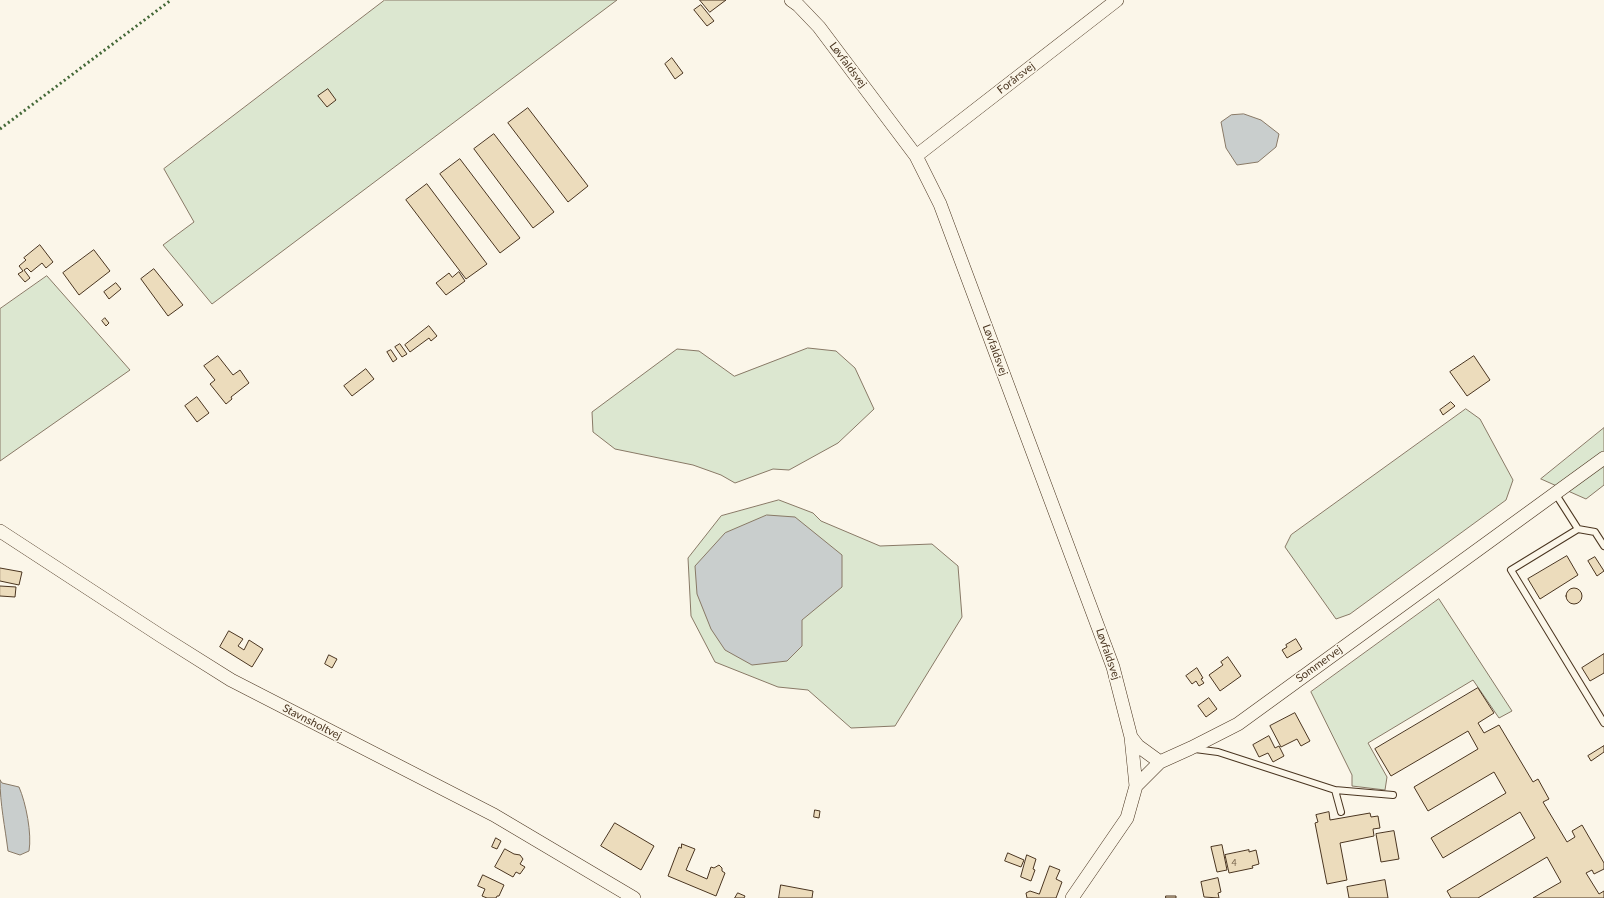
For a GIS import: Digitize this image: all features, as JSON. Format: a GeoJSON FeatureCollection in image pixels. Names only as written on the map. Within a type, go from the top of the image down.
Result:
{"type":"FeatureCollection","features":[{"type":"Feature","properties":{"kind":"street","name":"Løvfaldsvej"},"geometry":{"type":"LineString","coordinates":[[791,0],[798,5],[819,27],[916,156],[940,204],[1114,667],[1131,737],[1136,786]]}},
{"type":"Feature","properties":{"kind":"street","name":"Forårsvej"},"geometry":{"type":"LineString","coordinates":[[916,156],[1117,0]]}},
{"type":"Feature","properties":{"kind":"street","name":"Sommervej"},"geometry":{"type":"LineString","coordinates":[[1072,898],[1127,818],[1136,786],[1160,762],[1238,724],[1604,458]]}},
{"type":"Feature","properties":{"kind":"street","name":"Stavnsholtvej"},"geometry":{"type":"LineString","coordinates":[[0,531],[231,680],[494,815],[634,898]]}},
{"type":"Feature","properties":{"kind":"street","name":"Løvfaldsvej"},"geometry":{"type":"LineString","coordinates":[[1131,737],[1142,750],[1160,762]]}},
{"type":"Feature","properties":{"kind":"lane"},"geometry":{"type":"LineString","coordinates":[[1555,493],[1578,530]]}},
{"type":"Feature","properties":{"kind":"lane"},"geometry":{"type":"LineString","coordinates":[[1604,546],[1595,532],[1578,530],[1511,570],[1604,723]]}},
{"type":"Feature","properties":{"kind":"lane"},"geometry":{"type":"LineString","coordinates":[[1191,748],[1218,752],[1335,790],[1393,795]]}},
{"type":"Feature","properties":{"kind":"lane"},"geometry":{"type":"LineString","coordinates":[[1335,790],[1341,812]]}},
{"type":"Feature","properties":{"kind":"green space"},"geometry":{"type":"Polygon","coordinates":[[[385,0],[617,0],[212,304],[163,245],[194,222],[164,169],[385,0]]]}},
{"type":"Feature","properties":{"kind":"green space"},"geometry":{"type":"Polygon","coordinates":[[[47,276],[130,370],[0,461],[0,309],[47,276]]]}},
{"type":"Feature","properties":{"kind":"green space"},"geometry":{"type":"Polygon","coordinates":[[[808,348],[836,351],[855,368],[874,409],[838,443],[789,470],[773,469],[735,483],[721,475],[693,465],[615,449],[593,432],[592,412],[677,349],[699,351],[734,376],[808,348]]]}},
{"type":"Feature","properties":{"kind":"green space"},"geometry":{"type":"Polygon","coordinates":[[[1466,409],[1480,419],[1513,480],[1506,500],[1350,614],[1336,619],[1285,547],[1291,535],[1466,409]]]}},
{"type":"Feature","properties":{"kind":"green space"},"geometry":{"type":"Polygon","coordinates":[[[1604,428],[1604,485],[1586,499],[1541,479],[1604,428]]]}},
{"type":"Feature","properties":{"kind":"green space"},"geometry":{"type":"Polygon","coordinates":[[[779,500],[813,513],[821,521],[880,546],[932,544],[958,566],[962,617],[895,726],[851,728],[808,690],[778,687],[715,662],[691,616],[688,558],[721,516],[779,500]]]}},
{"type":"Feature","properties":{"kind":"green space"},"geometry":{"type":"Polygon","coordinates":[[[1439,599],[1512,711],[1499,718],[1473,680],[1368,743],[1387,777],[1385,790],[1352,786],[1352,775],[1311,692],[1439,599]]]}},
{"type":"Feature","properties":{"kind":"shaded area"},"geometry":{"type":"Polygon","coordinates":[[[1244,114],[1261,120],[1279,134],[1276,147],[1258,162],[1237,165],[1226,148],[1221,122],[1231,115],[1244,114]]]}},
{"type":"Feature","properties":{"kind":"shaded area"},"geometry":{"type":"Polygon","coordinates":[[[767,515],[795,517],[842,555],[842,587],[802,620],[802,646],[787,661],[752,665],[725,650],[711,629],[697,594],[695,566],[725,533],[767,515]]]}},
{"type":"Feature","properties":{"kind":"shaded area"},"geometry":{"type":"Polygon","coordinates":[[[0,780],[2,783],[19,787],[24,801],[28,819],[30,844],[29,851],[20,855],[8,851],[0,780]]]}},
{"type":"Feature","properties":{"kind":"building"},"geometry":{"type":"Polygon","coordinates":[[[700,0],[726,0],[710,12],[700,0]]]}},
{"type":"Feature","properties":{"kind":"building"},"geometry":{"type":"Polygon","coordinates":[[[701,5],[714,21],[707,26],[694,10],[701,5]]]}},
{"type":"Feature","properties":{"kind":"building"},"geometry":{"type":"Polygon","coordinates":[[[672,58],[683,73],[675,79],[665,64],[672,58]]]}},
{"type":"Feature","properties":{"kind":"building"},"geometry":{"type":"Polygon","coordinates":[[[328,89],[336,100],[327,107],[318,96],[328,89]]]}},
{"type":"Feature","properties":{"kind":"building"},"geometry":{"type":"Polygon","coordinates":[[[528,108],[588,186],[568,202],[508,123],[528,108]]]}},
{"type":"Feature","properties":{"kind":"building"},"geometry":{"type":"Polygon","coordinates":[[[494,134],[554,212],[533,228],[474,149],[494,134]]]}},
{"type":"Feature","properties":{"kind":"building"},"geometry":{"type":"Polygon","coordinates":[[[460,159],[520,238],[500,253],[440,174],[460,159]]]}},
{"type":"Feature","properties":{"kind":"building"},"geometry":{"type":"Polygon","coordinates":[[[427,184],[487,264],[466,279],[406,200],[427,184]]]}},
{"type":"Feature","properties":{"kind":"building"},"geometry":{"type":"Polygon","coordinates":[[[40,245],[53,262],[46,268],[42,263],[31,272],[27,268],[24,270],[30,278],[25,282],[18,274],[23,271],[19,266],[26,260],[24,258],[40,245]]]}},
{"type":"Feature","properties":{"kind":"building"},"geometry":{"type":"Polygon","coordinates":[[[94,250],[110,271],[79,295],[63,273],[94,250]]]}},
{"type":"Feature","properties":{"kind":"building"},"geometry":{"type":"Polygon","coordinates":[[[154,269],[183,305],[168,316],[141,279],[154,269]]]}},
{"type":"Feature","properties":{"kind":"building"},"geometry":{"type":"Polygon","coordinates":[[[459,272],[465,281],[446,295],[436,283],[449,273],[452,277],[459,272]]]}},
{"type":"Feature","properties":{"kind":"building"},"geometry":{"type":"Polygon","coordinates":[[[116,283],[121,289],[109,299],[104,292],[116,283]]]}},
{"type":"Feature","properties":{"kind":"building"},"geometry":{"type":"Polygon","coordinates":[[[105,318],[109,323],[106,326],[102,321],[105,318]]]}},
{"type":"Feature","properties":{"kind":"building"},"geometry":{"type":"Polygon","coordinates":[[[429,326],[437,336],[431,341],[429,338],[410,352],[405,345],[429,326]]]}},
{"type":"Feature","properties":{"kind":"building"},"geometry":{"type":"Polygon","coordinates":[[[400,344],[407,354],[402,357],[395,347],[400,344]]]}},
{"type":"Feature","properties":{"kind":"building"},"geometry":{"type":"Polygon","coordinates":[[[391,350],[397,359],[393,362],[387,352],[391,350]]]}},
{"type":"Feature","properties":{"kind":"building"},"geometry":{"type":"Polygon","coordinates":[[[218,356],[233,375],[240,370],[249,383],[231,397],[232,399],[226,404],[210,384],[215,380],[204,366],[218,356]]]}},
{"type":"Feature","properties":{"kind":"building"},"geometry":{"type":"Polygon","coordinates":[[[1474,356],[1490,380],[1467,396],[1450,372],[1474,356]]]}},
{"type":"Feature","properties":{"kind":"building"},"geometry":{"type":"Polygon","coordinates":[[[366,369],[374,379],[352,396],[344,386],[366,369]]]}},
{"type":"Feature","properties":{"kind":"building"},"geometry":{"type":"Polygon","coordinates":[[[197,397],[209,413],[197,422],[185,406],[197,397]]]}},
{"type":"Feature","properties":{"kind":"building"},"geometry":{"type":"Polygon","coordinates":[[[1451,402],[1455,406],[1443,415],[1440,410],[1451,402]]]}},
{"type":"Feature","properties":{"kind":"building"},"geometry":{"type":"Polygon","coordinates":[[[1567,556],[1578,575],[1540,599],[1528,579],[1567,556]]]}},
{"type":"Feature","properties":{"kind":"building"},"geometry":{"type":"Polygon","coordinates":[[[1595,557],[1604,571],[1597,576],[1588,561],[1595,557]]]}},
{"type":"Feature","properties":{"kind":"building"},"geometry":{"type":"Polygon","coordinates":[[[0,568],[22,572],[19,585],[0,581],[0,568]]]}},
{"type":"Feature","properties":{"kind":"building"},"geometry":{"type":"Polygon","coordinates":[[[0,586],[16,587],[15,597],[0,596],[0,586]]]}},
{"type":"Feature","properties":{"kind":"building"},"geometry":{"type":"Polygon","coordinates":[[[1571,588],[1577,588],[1582,593],[1580,602],[1577,604],[1571,604],[1566,599],[1566,593],[1571,588]]]}},
{"type":"Feature","properties":{"kind":"building"},"geometry":{"type":"Polygon","coordinates":[[[229,631],[243,639],[238,646],[244,650],[249,640],[263,649],[252,667],[220,647],[229,631]]]}},
{"type":"Feature","properties":{"kind":"building"},"geometry":{"type":"Polygon","coordinates":[[[1296,639],[1302,649],[1287,658],[1282,650],[1287,647],[1286,645],[1296,639]]]}},
{"type":"Feature","properties":{"kind":"building"},"geometry":{"type":"Polygon","coordinates":[[[1604,654],[1604,673],[1590,681],[1582,668],[1604,654]]]}},
{"type":"Feature","properties":{"kind":"building"},"geometry":{"type":"Polygon","coordinates":[[[329,655],[337,659],[332,668],[325,664],[329,655]]]}},
{"type":"Feature","properties":{"kind":"building"},"geometry":{"type":"Polygon","coordinates":[[[1228,657],[1241,676],[1220,691],[1209,675],[1223,665],[1221,662],[1228,657]]]}},
{"type":"Feature","properties":{"kind":"building"},"geometry":{"type":"Polygon","coordinates":[[[1197,668],[1203,678],[1201,679],[1204,683],[1199,686],[1196,681],[1192,684],[1186,676],[1197,668]]]}},
{"type":"Feature","properties":{"kind":"building"},"geometry":{"type":"Polygon","coordinates":[[[1478,688],[1494,713],[1478,723],[1484,733],[1499,725],[1533,782],[1538,779],[1549,799],[1543,802],[1567,842],[1575,837],[1572,831],[1582,825],[1604,863],[1604,869],[1594,874],[1592,870],[1586,873],[1599,894],[1604,891],[1604,898],[1533,898],[1561,882],[1547,857],[1478,898],[1451,898],[1447,891],[1535,838],[1520,812],[1443,858],[1431,838],[1506,793],[1494,772],[1428,811],[1414,787],[1478,749],[1468,731],[1391,776],[1375,749],[1478,688]]]}},
{"type":"Feature","properties":{"kind":"building"},"geometry":{"type":"Polygon","coordinates":[[[1209,698],[1217,709],[1206,717],[1198,706],[1209,698]]]}},
{"type":"Feature","properties":{"kind":"building"},"geometry":{"type":"Polygon","coordinates":[[[1295,713],[1310,741],[1301,746],[1297,739],[1281,747],[1270,726],[1295,713]]]}},
{"type":"Feature","properties":{"kind":"building"},"geometry":{"type":"Polygon","coordinates":[[[1269,736],[1275,748],[1279,746],[1284,756],[1273,762],[1268,753],[1259,757],[1253,745],[1269,736]]]}},
{"type":"Feature","properties":{"kind":"building"},"geometry":{"type":"Polygon","coordinates":[[[1604,746],[1604,752],[1591,761],[1588,756],[1604,746]]]}},
{"type":"Feature","properties":{"kind":"building"},"geometry":{"type":"Polygon","coordinates":[[[815,810],[820,811],[819,818],[814,817],[815,810]]]}},
{"type":"Feature","properties":{"kind":"building"},"geometry":{"type":"Polygon","coordinates":[[[1329,812],[1330,820],[1370,813],[1371,817],[1378,816],[1380,828],[1373,829],[1374,836],[1340,843],[1347,880],[1327,884],[1315,823],[1318,822],[1316,815],[1329,812]]]}},
{"type":"Feature","properties":{"kind":"building"},"geometry":{"type":"Polygon","coordinates":[[[615,823],[654,846],[641,870],[601,846],[615,823]]]}},
{"type":"Feature","properties":{"kind":"building"},"geometry":{"type":"Polygon","coordinates":[[[1394,831],[1399,859],[1381,862],[1376,834],[1394,831]]]}},
{"type":"Feature","properties":{"kind":"building"},"geometry":{"type":"Polygon","coordinates":[[[496,838],[501,841],[497,849],[492,847],[496,838]]]}},
{"type":"Feature","properties":{"kind":"building"},"geometry":{"type":"Polygon","coordinates":[[[682,844],[695,849],[686,870],[707,879],[711,867],[714,868],[719,865],[722,868],[722,871],[725,873],[716,896],[668,876],[679,847],[681,848],[682,844]]]}},
{"type":"Feature","properties":{"kind":"building"},"geometry":{"type":"Polygon","coordinates":[[[1222,845],[1227,870],[1217,872],[1211,847],[1222,845]]]}},
{"type":"Feature","properties":{"kind":"building"},"geometry":{"type":"Polygon","coordinates":[[[505,849],[514,854],[520,855],[523,859],[520,864],[525,867],[520,874],[516,872],[513,877],[495,867],[505,849]]]}},
{"type":"Feature","properties":{"kind":"building"},"geometry":{"type":"Polygon","coordinates":[[[1249,850],[1249,852],[1256,850],[1259,864],[1252,866],[1253,868],[1229,873],[1225,855],[1249,850]]]}},
{"type":"Feature","properties":{"kind":"building"},"geometry":{"type":"Polygon","coordinates":[[[1008,853],[1024,860],[1021,867],[1005,861],[1008,853]]]}},
{"type":"Feature","properties":{"kind":"building"},"geometry":{"type":"Polygon","coordinates":[[[1027,855],[1036,859],[1033,869],[1035,870],[1031,881],[1021,877],[1027,855]]]}},
{"type":"Feature","properties":{"kind":"building"},"geometry":{"type":"Polygon","coordinates":[[[1050,866],[1060,870],[1056,879],[1062,882],[1056,898],[1027,898],[1026,893],[1030,891],[1039,894],[1050,866]]]}},
{"type":"Feature","properties":{"kind":"building"},"geometry":{"type":"Polygon","coordinates":[[[483,875],[504,885],[499,896],[496,898],[487,898],[482,896],[485,889],[478,886],[483,875]]]}},
{"type":"Feature","properties":{"kind":"building"},"geometry":{"type":"Polygon","coordinates":[[[1218,878],[1221,892],[1218,893],[1219,898],[1204,897],[1201,882],[1218,878]]]}},
{"type":"Feature","properties":{"kind":"building"},"geometry":{"type":"Polygon","coordinates":[[[1385,880],[1388,898],[1349,898],[1347,887],[1385,880]]]}},
{"type":"Feature","properties":{"kind":"building"},"geometry":{"type":"Polygon","coordinates":[[[781,885],[813,891],[812,898],[779,898],[781,885]]]}},
{"type":"Feature","properties":{"kind":"building"},"geometry":{"type":"Polygon","coordinates":[[[738,893],[745,896],[744,898],[735,898],[738,893]]]}},
{"type":"Feature","properties":{"kind":"building"},"geometry":{"type":"Polygon","coordinates":[[[1166,896],[1176,896],[1176,898],[1166,898],[1166,896]]]}},
{"type":"Feature","properties":{"kind":"hedge"},"geometry":{"type":"LineString","coordinates":[[0,129],[171,0]]}}]}
